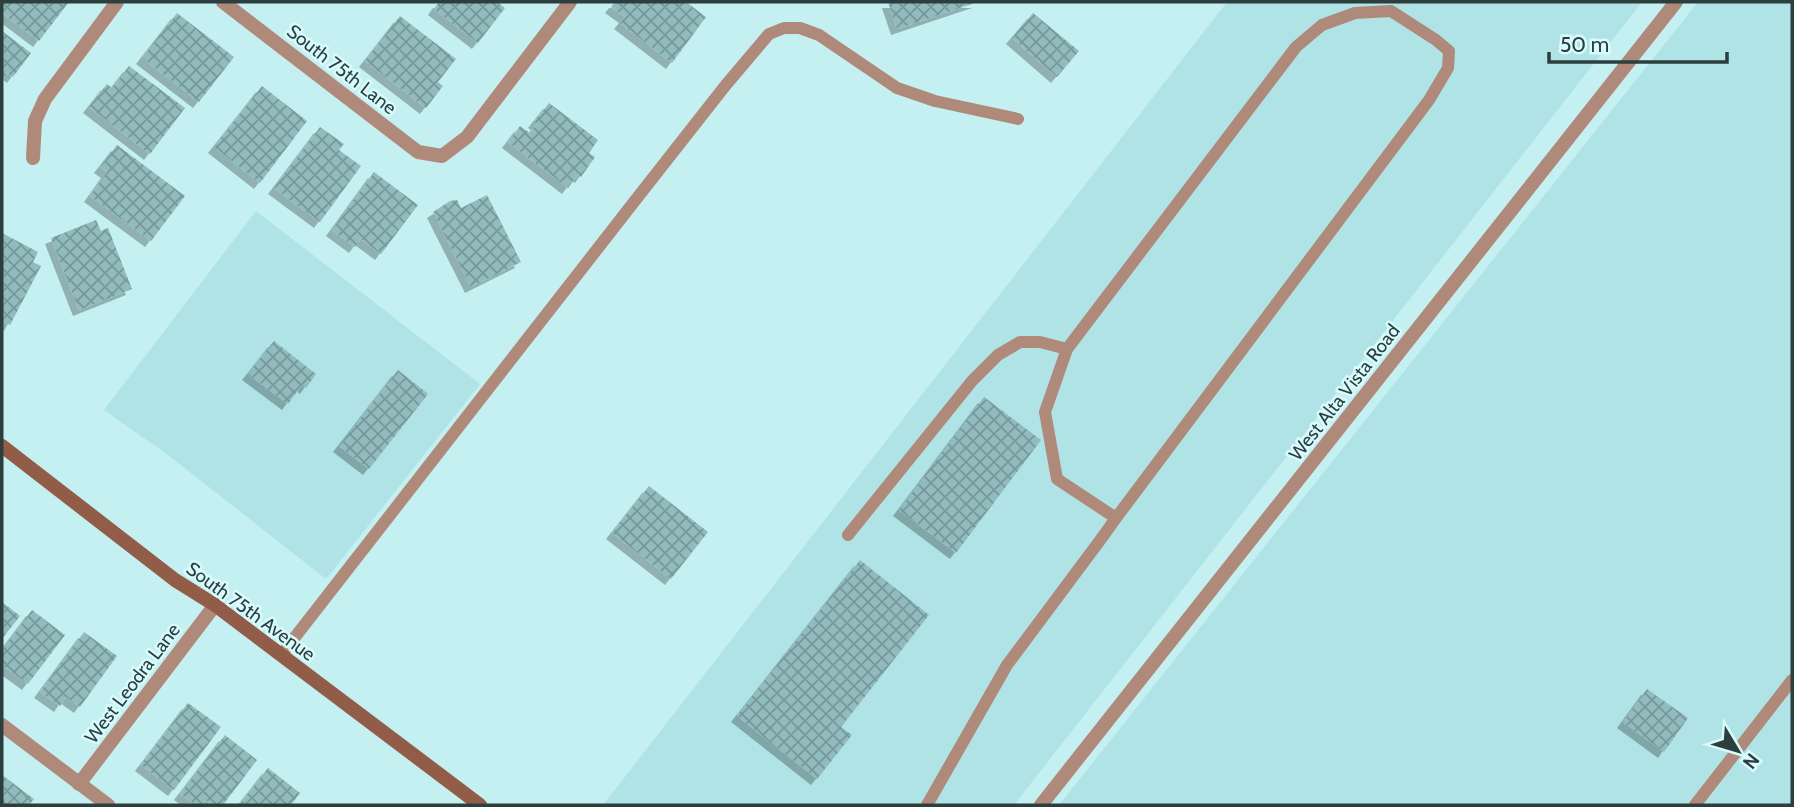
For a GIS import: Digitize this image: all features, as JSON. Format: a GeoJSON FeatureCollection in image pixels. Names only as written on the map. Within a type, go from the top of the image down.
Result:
{"type":"FeatureCollection","features":[{"type":"Feature","properties":{"kind":"main road","name":"South 75th Avenue"},"geometry":{"type":"LineString","coordinates":[[2,446],[175,580],[215,606],[480,805]]}},
{"type":"Feature","properties":{"kind":"street"},"geometry":{"type":"LineString","coordinates":[[33,158],[35,121],[45,99],[117,2]]}},
{"type":"Feature","properties":{"kind":"street","name":"South 75th Lane"},"geometry":{"type":"LineString","coordinates":[[223,2],[418,152],[442,156],[467,137],[570,2]]}},
{"type":"Feature","properties":{"kind":"street","name":"West Alta Vista Road"},"geometry":{"type":"LineString","coordinates":[[1041,805],[1676,2]]}},
{"type":"Feature","properties":{"kind":"street","name":"West Leodra Lane"},"geometry":{"type":"LineString","coordinates":[[79,783],[215,606]]}},
{"type":"Feature","properties":{"kind":"street"},"geometry":{"type":"LineString","coordinates":[[2,725],[108,805]]}},
{"type":"Feature","properties":{"kind":"lane"},"geometry":{"type":"LineString","coordinates":[[927,805],[1007,665],[1429,100],[1448,68],[1449,51],[1391,11],[1355,13],[1322,25],[1296,47],[1068,349],[1045,412],[1057,479],[1116,519]]}},
{"type":"Feature","properties":{"kind":"lane"},"geometry":{"type":"LineString","coordinates":[[281,655],[717,96],[769,34],[784,28],[800,28],[819,35],[897,88],[935,101],[1018,119]]}},
{"type":"Feature","properties":{"kind":"lane"},"geometry":{"type":"LineString","coordinates":[[848,535],[972,381],[998,355],[1020,342],[1040,342],[1068,349]]}},
{"type":"Feature","properties":{"kind":"lane"},"geometry":{"type":"LineString","coordinates":[[1695,805],[1792,680]]}},
{"type":"Feature","properties":{"kind":"shaded area"},"geometry":{"type":"Polygon","coordinates":[[[1227,2],[1642,2],[1014,805],[603,805],[1227,2]]]}},
{"type":"Feature","properties":{"kind":"shaded area"},"geometry":{"type":"Polygon","coordinates":[[[1698,2],[1792,2],[1792,805],[1059,805],[1698,2]]]}},
{"type":"Feature","properties":{"kind":"shaded area"},"geometry":{"type":"Polygon","coordinates":[[[256,211],[480,384],[326,579],[168,455],[104,410],[256,211]]]}},
{"type":"Feature","properties":{"kind":"building"},"geometry":{"type":"Polygon","coordinates":[[[2,2],[69,2],[39,41],[2,13],[2,2]]]}},
{"type":"Feature","properties":{"kind":"building"},"geometry":{"type":"Polygon","coordinates":[[[439,2],[497,2],[505,8],[478,43],[434,9],[439,2]]]}},
{"type":"Feature","properties":{"kind":"building"},"geometry":{"type":"Polygon","coordinates":[[[615,2],[686,2],[706,17],[672,63],[620,23],[625,17],[611,7],[615,2]]]}},
{"type":"Feature","properties":{"kind":"building"},"geometry":{"type":"Polygon","coordinates":[[[888,2],[978,2],[897,29],[888,2]]]}},
{"type":"Feature","properties":{"kind":"building"},"geometry":{"type":"Polygon","coordinates":[[[177,13],[234,57],[199,102],[142,58],[177,13]]]}},
{"type":"Feature","properties":{"kind":"building"},"geometry":{"type":"Polygon","coordinates":[[[1033,13],[1079,51],[1057,77],[1012,38],[1033,13]]]}},
{"type":"Feature","properties":{"kind":"building"},"geometry":{"type":"Polygon","coordinates":[[[400,16],[456,59],[438,82],[443,86],[426,108],[365,61],[400,16]]]}},
{"type":"Feature","properties":{"kind":"building"},"geometry":{"type":"Polygon","coordinates":[[[2,31],[31,53],[13,77],[8,73],[2,81],[2,31]]]}},
{"type":"Feature","properties":{"kind":"building"},"geometry":{"type":"Polygon","coordinates":[[[129,66],[185,108],[150,154],[89,107],[107,84],[112,88],[129,66]]]}},
{"type":"Feature","properties":{"kind":"building"},"geometry":{"type":"Polygon","coordinates":[[[262,86],[307,121],[260,183],[214,147],[262,86]]]}},
{"type":"Feature","properties":{"kind":"building"},"geometry":{"type":"Polygon","coordinates":[[[549,103],[598,140],[589,153],[595,157],[581,177],[578,175],[568,188],[508,142],[520,126],[530,133],[537,124],[534,122],[549,103]]]}},
{"type":"Feature","properties":{"kind":"building"},"geometry":{"type":"Polygon","coordinates":[[[320,127],[344,144],[339,150],[361,166],[320,222],[274,188],[320,127]]]}},
{"type":"Feature","properties":{"kind":"building"},"geometry":{"type":"Polygon","coordinates":[[[117,145],[185,196],[151,241],[90,196],[107,172],[100,167],[117,145]]]}},
{"type":"Feature","properties":{"kind":"building"},"geometry":{"type":"Polygon","coordinates":[[[374,172],[418,205],[381,254],[361,239],[355,247],[332,230],[374,172]]]}},
{"type":"Feature","properties":{"kind":"building"},"geometry":{"type":"Polygon","coordinates":[[[487,195],[521,262],[471,287],[433,212],[450,201],[457,200],[461,208],[487,195]]]}},
{"type":"Feature","properties":{"kind":"building"},"geometry":{"type":"Polygon","coordinates":[[[96,220],[101,231],[108,228],[132,289],[79,310],[51,238],[96,220]]]}},
{"type":"Feature","properties":{"kind":"building"},"geometry":{"type":"Polygon","coordinates":[[[2,233],[38,252],[33,262],[41,266],[10,325],[2,321],[2,233]]]}},
{"type":"Feature","properties":{"kind":"building"},"geometry":{"type":"Polygon","coordinates":[[[274,341],[316,374],[306,388],[302,385],[288,404],[248,374],[274,341]]]}},
{"type":"Feature","properties":{"kind":"building"},"geometry":{"type":"Polygon","coordinates":[[[398,370],[428,394],[369,469],[339,446],[398,370]]]}},
{"type":"Feature","properties":{"kind":"building"},"geometry":{"type":"Polygon","coordinates":[[[984,397],[1041,440],[956,553],[899,510],[984,397]]]}},
{"type":"Feature","properties":{"kind":"building"},"geometry":{"type":"Polygon","coordinates":[[[649,486],[708,532],[671,579],[612,533],[649,486]]]}},
{"type":"Feature","properties":{"kind":"building"},"geometry":{"type":"Polygon","coordinates":[[[860,560],[929,615],[841,727],[852,735],[817,779],[737,716],[860,560]]]}},
{"type":"Feature","properties":{"kind":"building"},"geometry":{"type":"Polygon","coordinates":[[[2,602],[20,616],[2,639],[2,602]]]}},
{"type":"Feature","properties":{"kind":"building"},"geometry":{"type":"Polygon","coordinates":[[[32,610],[65,635],[28,684],[2,665],[2,650],[32,610]]]}},
{"type":"Feature","properties":{"kind":"building"},"geometry":{"type":"Polygon","coordinates":[[[84,632],[117,656],[80,707],[66,697],[60,706],[40,692],[84,632]]]}},
{"type":"Feature","properties":{"kind":"building"},"geometry":{"type":"Polygon","coordinates":[[[1647,689],[1688,718],[1664,752],[1623,722],[1647,689]]]}},
{"type":"Feature","properties":{"kind":"building"},"geometry":{"type":"Polygon","coordinates":[[[188,703],[221,727],[174,790],[141,765],[188,703]]]}},
{"type":"Feature","properties":{"kind":"building"},"geometry":{"type":"Polygon","coordinates":[[[225,735],[257,760],[223,805],[212,805],[206,800],[202,805],[196,805],[180,794],[225,735]]]}},
{"type":"Feature","properties":{"kind":"building"},"geometry":{"type":"Polygon","coordinates":[[[268,768],[300,793],[291,805],[239,805],[268,768]]]}},
{"type":"Feature","properties":{"kind":"building"},"geometry":{"type":"Polygon","coordinates":[[[2,775],[34,799],[29,805],[2,805],[2,775]]]}}]}
